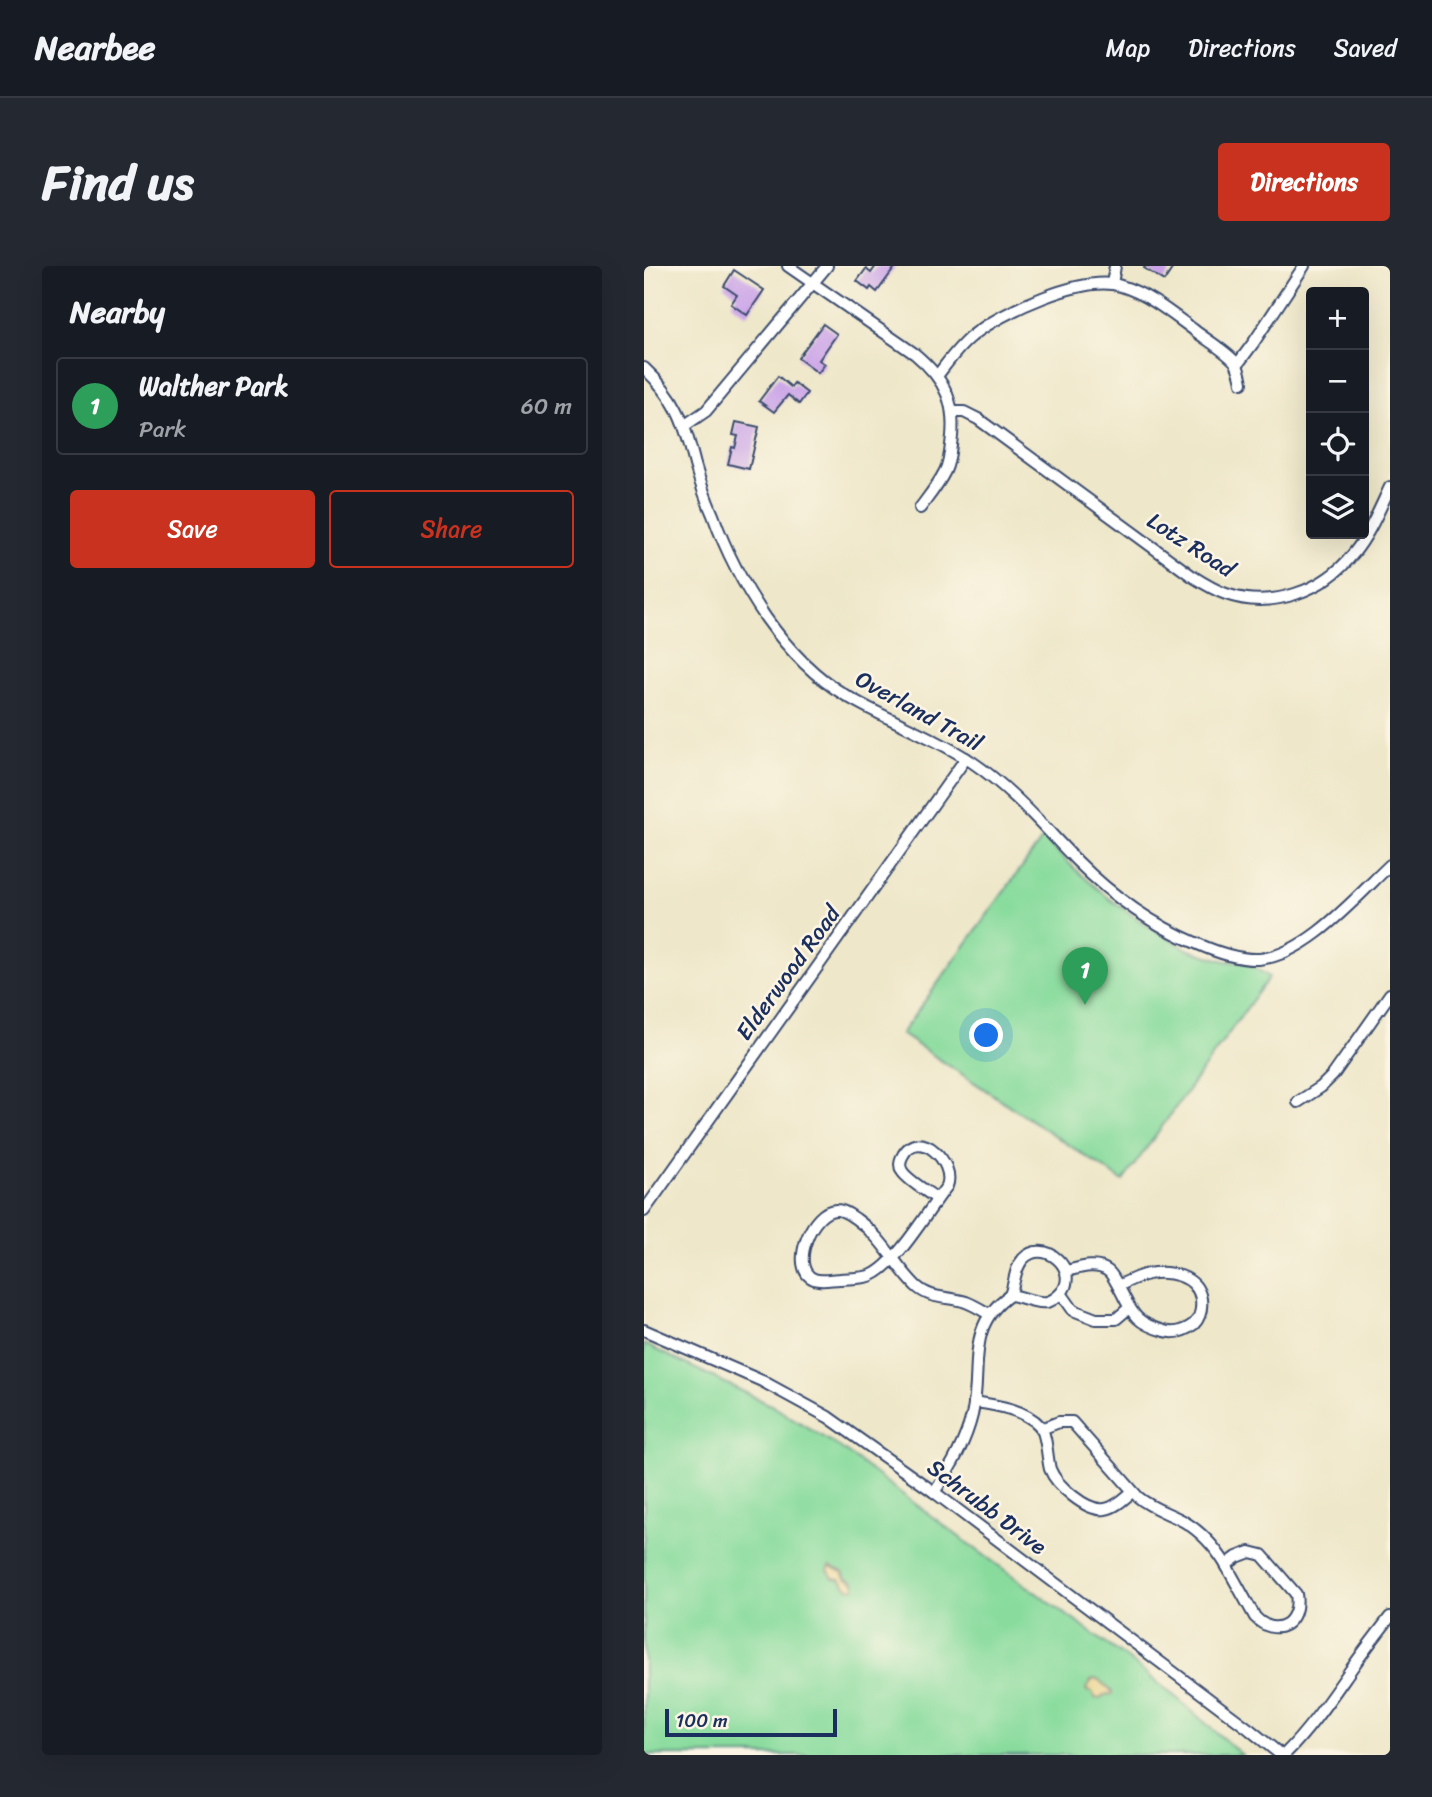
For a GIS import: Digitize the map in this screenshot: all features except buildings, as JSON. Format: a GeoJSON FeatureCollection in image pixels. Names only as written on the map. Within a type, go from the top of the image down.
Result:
{"type":"FeatureCollection","features":[{"type":"Feature","properties":{"kind":"street"},"geometry":{"type":"LineString","coordinates":[[788,266],[915,354],[937,376],[953,412],[953,434],[949,459],[939,482],[920,508]]}},
{"type":"Feature","properties":{"kind":"street"},"geometry":{"type":"LineString","coordinates":[[684,426],[706,411],[827,266]]}},
{"type":"Feature","properties":{"kind":"street"},"geometry":{"type":"LineString","coordinates":[[1112,284],[1115,266]]}},
{"type":"Feature","properties":{"kind":"street"},"geometry":{"type":"LineString","coordinates":[[1237,365],[1304,266]]}},
{"type":"Feature","properties":{"kind":"street"},"geometry":{"type":"LineString","coordinates":[[937,376],[974,334],[1003,317],[1073,287],[1098,283],[1122,286],[1148,297],[1233,359],[1242,383]]}},
{"type":"Feature","properties":{"kind":"street","name":"Overland Trail"},"geometry":{"type":"LineString","coordinates":[[644,369],[665,391],[677,409],[725,546],[747,589],[781,639],[809,669],[845,695],[935,740],[997,781],[1112,893],[1148,918],[1216,952],[1258,959],[1289,951],[1311,938],[1390,865]]}},
{"type":"Feature","properties":{"kind":"street","name":"Lotz Road"},"geometry":{"type":"LineString","coordinates":[[953,412],[964,412],[978,419],[1192,576],[1227,594],[1246,599],[1283,598],[1303,592],[1334,574],[1361,544],[1390,487]]}},
{"type":"Feature","properties":{"kind":"street","name":"Elderwood Road"},"geometry":{"type":"LineString","coordinates":[[644,1211],[966,758]]}},
{"type":"Feature","properties":{"kind":"street"},"geometry":{"type":"LineString","coordinates":[[1298,1102],[1321,1087],[1333,1075],[1390,995]]}},
{"type":"Feature","properties":{"kind":"street"},"geometry":{"type":"LineString","coordinates":[[937,1199],[901,1169],[901,1156],[914,1145],[926,1145],[933,1149],[950,1174],[948,1183],[937,1199],[894,1258],[872,1274],[862,1277],[817,1280],[807,1275],[803,1268],[804,1249],[815,1223],[823,1214],[836,1209],[844,1211],[876,1236],[894,1258],[912,1280],[926,1293],[966,1302],[989,1314]]}},
{"type":"Feature","properties":{"kind":"street"},"geometry":{"type":"LineString","coordinates":[[934,1492],[961,1450],[968,1431],[974,1402],[977,1349],[989,1314],[998,1303],[1010,1295],[1019,1265],[1024,1258],[1033,1253],[1051,1254],[1059,1259],[1066,1271],[1067,1280],[1061,1293],[1047,1302],[1035,1302],[1010,1295]]}},
{"type":"Feature","properties":{"kind":"street"},"geometry":{"type":"LineString","coordinates":[[1066,1271],[1090,1266],[1100,1267],[1112,1275],[1129,1308],[1146,1325],[1172,1332],[1181,1331],[1191,1326],[1201,1311],[1198,1290],[1181,1276],[1166,1273],[1146,1274],[1118,1286]]}},
{"type":"Feature","properties":{"kind":"street"},"geometry":{"type":"LineString","coordinates":[[1061,1293],[1073,1310],[1096,1319],[1116,1319],[1129,1308]]}},
{"type":"Feature","properties":{"kind":"street","name":"Schrubb Drive"},"geometry":{"type":"LineString","coordinates":[[644,1330],[762,1381],[846,1429],[934,1492],[1283,1755]]}},
{"type":"Feature","properties":{"kind":"street"},"geometry":{"type":"LineString","coordinates":[[974,1402],[1014,1410],[1041,1429],[1053,1475],[1059,1483],[1092,1508],[1105,1510],[1132,1492]]}},
{"type":"Feature","properties":{"kind":"street"},"geometry":{"type":"LineString","coordinates":[[1041,1429],[1059,1422],[1072,1422],[1132,1492],[1146,1504],[1181,1520],[1201,1533],[1217,1551],[1261,1623],[1271,1628],[1280,1627],[1293,1618],[1296,1612],[1296,1594],[1262,1555],[1250,1552],[1226,1565]]}},
{"type":"Feature","properties":{"kind":"street"},"geometry":{"type":"LineString","coordinates":[[1283,1755],[1317,1717],[1390,1617]]}},
{"type":"Feature","properties":{"kind":"green space"},"geometry":{"type":"Polygon","coordinates":[[[1043,838],[1110,899],[1146,925],[1189,950],[1225,961],[1248,963],[1269,977],[1123,1181],[901,1034],[1043,838]]]}},
{"type":"Feature","properties":{"kind":"green space"},"geometry":{"type":"Polygon","coordinates":[[[644,1344],[771,1405],[841,1448],[1133,1663],[1242,1755],[644,1755],[644,1344]]]}},
{"type":"Feature","properties":{"kind":"sand"},"geometry":{"type":"Polygon","coordinates":[[[830,1566],[843,1572],[846,1578],[854,1582],[855,1588],[851,1589],[840,1579],[833,1578],[828,1570],[830,1566]]]}},
{"type":"Feature","properties":{"kind":"sand"},"geometry":{"type":"Polygon","coordinates":[[[1098,1679],[1112,1694],[1099,1699],[1087,1691],[1092,1680],[1098,1679]]]}},
{"type":"Feature","properties":{"kind":"place","name":"Walther Park"},"geometry":{"type":"Point","coordinates":[1085,1005]}}]}
